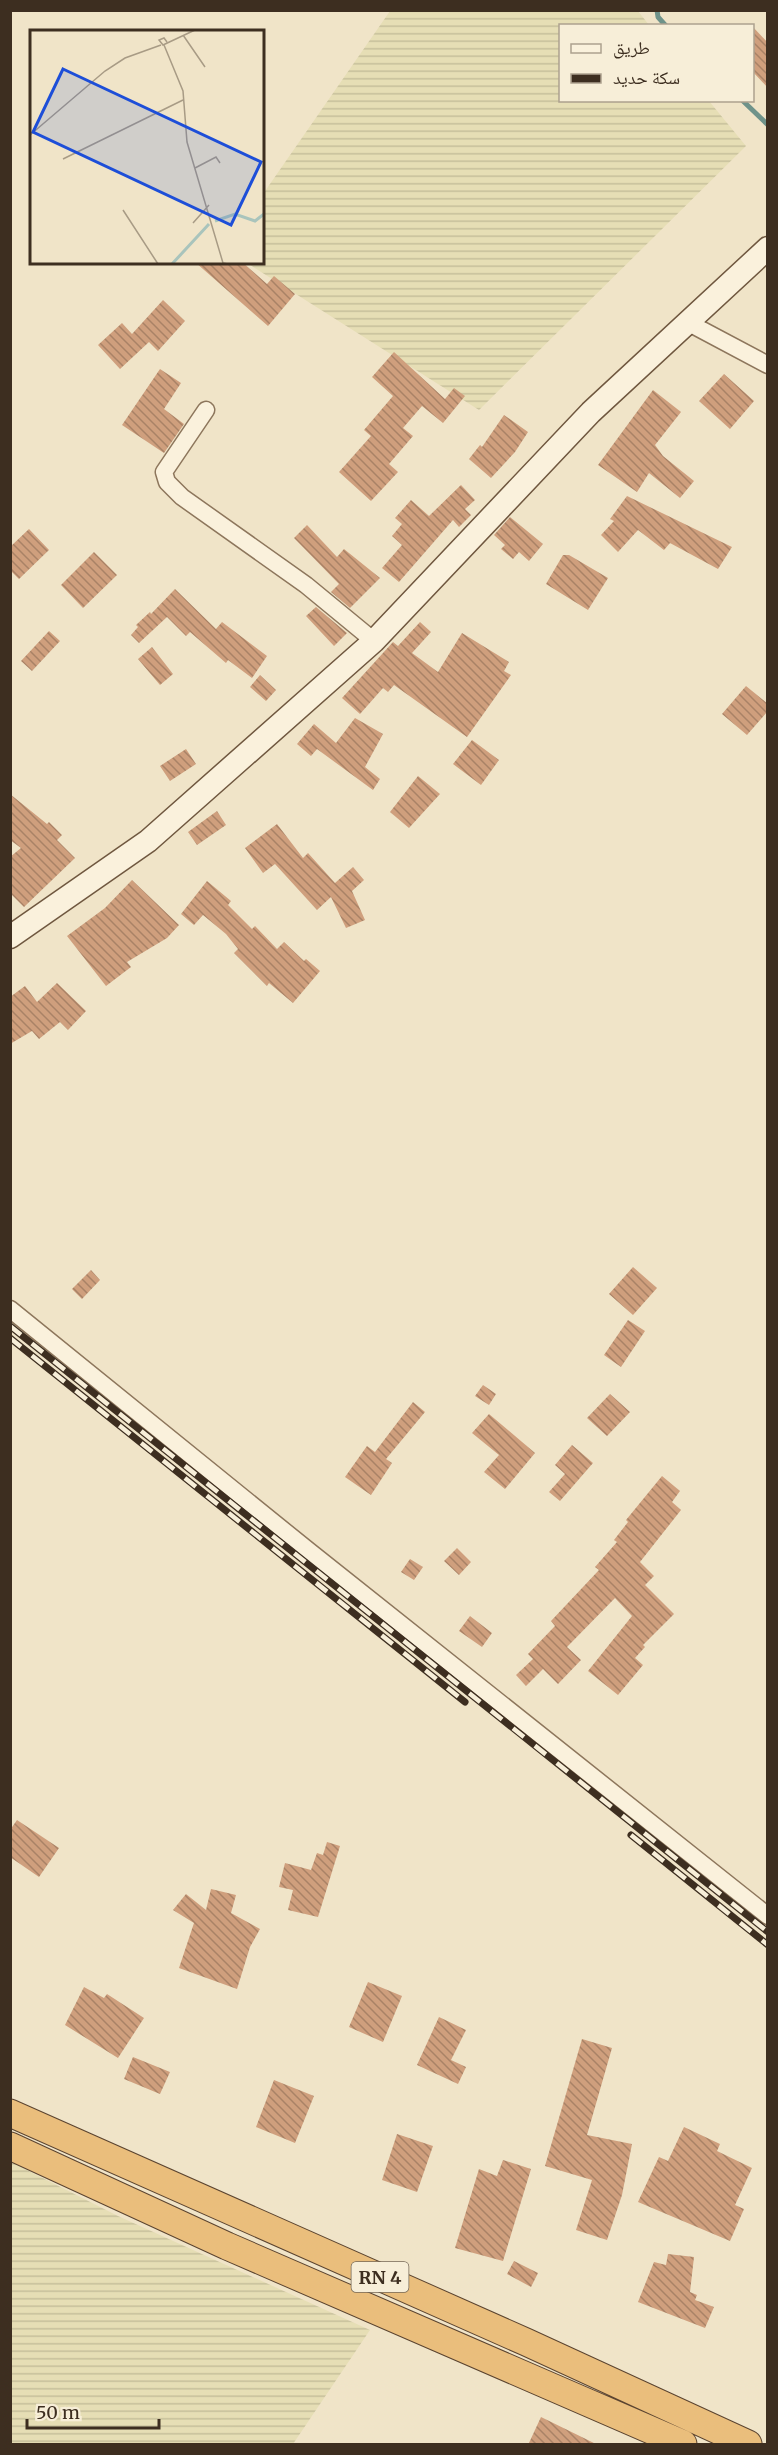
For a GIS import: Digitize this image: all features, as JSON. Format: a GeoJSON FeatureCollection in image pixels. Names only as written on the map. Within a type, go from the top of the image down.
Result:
{"type":"FeatureCollection","features":[{"type":"Feature","properties":{"kind":"highway","name":"RN 4"},"geometry":{"type":"LineString","coordinates":[[10,2113],[526,2342],[748,2445]]}},
{"type":"Feature","properties":{"kind":"highway","name":"RN 4"},"geometry":{"type":"LineString","coordinates":[[10,2146],[227,2246],[683,2445]]}},
{"type":"Feature","properties":{"kind":"main road"},"geometry":{"type":"LineString","coordinates":[[10,937],[148,841],[374,641],[591,412],[768,248]]}},
{"type":"Feature","properties":{"kind":"street"},"geometry":{"type":"LineString","coordinates":[[687,322],[768,365]]}},
{"type":"Feature","properties":{"kind":"street"},"geometry":{"type":"LineString","coordinates":[[206,410],[169,460],[164,472],[167,482],[182,497],[306,585],[374,641]]}},
{"type":"Feature","properties":{"kind":"street"},"geometry":{"type":"LineString","coordinates":[[10,1309],[309,1551],[768,1916]]}},
{"type":"Feature","properties":{"kind":"shaded area"},"geometry":{"type":"Polygon","coordinates":[[[390,11],[638,11],[648,24],[559,24],[559,102],[710,102],[746,146],[479,410],[249,264],[264,264],[264,193],[390,11]]]}},
{"type":"Feature","properties":{"kind":"shaded area"},"geometry":{"type":"Polygon","coordinates":[[[11,2162],[118,2216],[370,2330],[293,2444],[11,2444],[11,2162]]]}},
{"type":"Feature","properties":{"kind":"building"},"geometry":{"type":"Polygon","coordinates":[[[754,28],[768,43],[768,88],[754,73],[754,28]]]}},
{"type":"Feature","properties":{"kind":"building"},"geometry":{"type":"Polygon","coordinates":[[[197,264],[244,264],[267,284],[274,276],[295,294],[268,326],[197,264]]]}},
{"type":"Feature","properties":{"kind":"building"},"geometry":{"type":"Polygon","coordinates":[[[163,300],[185,321],[158,351],[149,342],[120,369],[98,345],[122,323],[132,334],[163,300]]]}},
{"type":"Feature","properties":{"kind":"building"},"geometry":{"type":"Polygon","coordinates":[[[394,352],[445,399],[454,388],[465,396],[443,423],[422,406],[403,428],[413,436],[389,464],[398,472],[371,501],[339,472],[371,436],[364,430],[393,396],[372,377],[394,352]]]}},
{"type":"Feature","properties":{"kind":"building"},"geometry":{"type":"Polygon","coordinates":[[[160,369],[181,383],[164,409],[184,424],[164,453],[122,425],[160,369]]]}},
{"type":"Feature","properties":{"kind":"building"},"geometry":{"type":"Polygon","coordinates":[[[724,374],[754,401],[730,429],[699,401],[724,374]]]}},
{"type":"Feature","properties":{"kind":"building"},"geometry":{"type":"Polygon","coordinates":[[[653,390],[681,412],[655,445],[663,456],[694,481],[680,498],[649,473],[637,492],[598,465],[653,390]]]}},
{"type":"Feature","properties":{"kind":"building"},"geometry":{"type":"Polygon","coordinates":[[[504,415],[528,432],[515,452],[491,478],[469,459],[480,445],[482,447],[504,415]]]}},
{"type":"Feature","properties":{"kind":"building"},"geometry":{"type":"Polygon","coordinates":[[[461,485],[475,500],[465,509],[471,515],[459,527],[453,520],[399,582],[382,568],[402,545],[392,536],[402,524],[395,518],[411,500],[429,516],[461,485]]]}},
{"type":"Feature","properties":{"kind":"building"},"geometry":{"type":"Polygon","coordinates":[[[627,496],[732,547],[718,569],[670,543],[664,550],[638,530],[618,552],[601,535],[614,521],[610,519],[627,496]]]}},
{"type":"Feature","properties":{"kind":"building"},"geometry":{"type":"Polygon","coordinates":[[[510,517],[543,544],[529,561],[519,552],[513,559],[501,549],[505,545],[494,535],[510,517]]]}},
{"type":"Feature","properties":{"kind":"building"},"geometry":{"type":"Polygon","coordinates":[[[307,525],[337,557],[344,549],[380,578],[350,608],[331,592],[339,584],[294,538],[307,525]]]}},
{"type":"Feature","properties":{"kind":"building"},"geometry":{"type":"Polygon","coordinates":[[[29,529],[49,550],[19,579],[10,570],[10,547],[29,529]]]}},
{"type":"Feature","properties":{"kind":"building"},"geometry":{"type":"Polygon","coordinates":[[[94,552],[117,575],[83,608],[61,585],[94,552]]]}},
{"type":"Feature","properties":{"kind":"building"},"geometry":{"type":"Polygon","coordinates":[[[563,555],[569,555],[608,578],[588,610],[546,584],[563,555]]]}},
{"type":"Feature","properties":{"kind":"building"},"geometry":{"type":"Polygon","coordinates":[[[175,589],[216,629],[222,622],[267,656],[252,678],[228,660],[226,663],[190,632],[186,636],[167,617],[139,643],[131,635],[138,627],[136,625],[150,612],[151,614],[175,589]]]}},
{"type":"Feature","properties":{"kind":"building"},"geometry":{"type":"Polygon","coordinates":[[[316,607],[347,633],[334,646],[306,616],[316,607]]]}},
{"type":"Feature","properties":{"kind":"building"},"geometry":{"type":"Polygon","coordinates":[[[420,622],[431,632],[412,653],[438,672],[462,633],[509,662],[504,671],[511,675],[467,737],[394,685],[388,692],[383,688],[360,714],[342,698],[393,642],[398,646],[420,622]]]}},
{"type":"Feature","properties":{"kind":"building"},"geometry":{"type":"Polygon","coordinates":[[[49,631],[60,641],[32,671],[21,661],[49,631]]]}},
{"type":"Feature","properties":{"kind":"building"},"geometry":{"type":"Polygon","coordinates":[[[152,647],[173,674],[160,685],[138,659],[152,647]]]}},
{"type":"Feature","properties":{"kind":"building"},"geometry":{"type":"Polygon","coordinates":[[[260,675],[276,690],[266,701],[250,687],[260,675]]]}},
{"type":"Feature","properties":{"kind":"building"},"geometry":{"type":"Polygon","coordinates":[[[746,686],[768,704],[768,711],[747,735],[722,714],[746,686]]]}},
{"type":"Feature","properties":{"kind":"building"},"geometry":{"type":"Polygon","coordinates":[[[355,718],[383,734],[365,767],[380,779],[373,790],[317,749],[311,756],[297,744],[314,724],[336,743],[355,718]]]}},
{"type":"Feature","properties":{"kind":"building"},"geometry":{"type":"Polygon","coordinates":[[[472,740],[499,760],[481,785],[453,764],[472,740]]]}},
{"type":"Feature","properties":{"kind":"building"},"geometry":{"type":"Polygon","coordinates":[[[186,749],[196,764],[170,781],[160,766],[186,749]]]}},
{"type":"Feature","properties":{"kind":"building"},"geometry":{"type":"Polygon","coordinates":[[[418,776],[440,794],[409,828],[390,812],[418,776]]]}},
{"type":"Feature","properties":{"kind":"building"},"geometry":{"type":"Polygon","coordinates":[[[10,794],[47,824],[49,822],[62,835],[57,840],[75,858],[24,907],[10,893],[10,857],[21,848],[10,840],[10,794]]]}},
{"type":"Feature","properties":{"kind":"building"},"geometry":{"type":"Polygon","coordinates":[[[217,811],[226,825],[197,845],[188,832],[217,811]]]}},
{"type":"Feature","properties":{"kind":"building"},"geometry":{"type":"Polygon","coordinates":[[[277,824],[303,858],[308,853],[335,883],[353,867],[364,880],[352,891],[365,920],[346,928],[331,897],[317,910],[275,864],[263,873],[245,848],[277,824]]]}},
{"type":"Feature","properties":{"kind":"building"},"geometry":{"type":"Polygon","coordinates":[[[132,880],[179,925],[167,938],[127,962],[131,967],[106,986],[67,936],[105,908],[132,880]]]}},
{"type":"Feature","properties":{"kind":"building"},"geometry":{"type":"Polygon","coordinates":[[[207,881],[231,901],[228,905],[252,929],[255,926],[277,949],[284,942],[304,961],[306,959],[320,971],[293,1003],[269,983],[267,986],[234,953],[238,949],[226,934],[203,915],[194,925],[181,914],[207,881]]]}},
{"type":"Feature","properties":{"kind":"building"},"geometry":{"type":"Polygon","coordinates":[[[57,983],[86,1011],[68,1030],[60,1022],[39,1039],[32,1031],[10,1044],[10,997],[25,986],[37,1002],[57,983]]]}},
{"type":"Feature","properties":{"kind":"building"},"geometry":{"type":"Polygon","coordinates":[[[633,1267],[657,1288],[633,1315],[609,1294],[633,1267]]]}},
{"type":"Feature","properties":{"kind":"building"},"geometry":{"type":"Polygon","coordinates":[[[91,1270],[100,1280],[82,1299],[72,1289],[91,1270]]]}},
{"type":"Feature","properties":{"kind":"building"},"geometry":{"type":"Polygon","coordinates":[[[628,1320],[645,1331],[621,1367],[604,1355],[628,1320]]]}},
{"type":"Feature","properties":{"kind":"building"},"geometry":{"type":"Polygon","coordinates":[[[483,1385],[496,1394],[489,1405],[475,1396],[483,1385]]]}},
{"type":"Feature","properties":{"kind":"building"},"geometry":{"type":"Polygon","coordinates":[[[610,1394],[630,1412],[607,1436],[587,1418],[610,1394]]]}},
{"type":"Feature","properties":{"kind":"building"},"geometry":{"type":"Polygon","coordinates":[[[413,1402],[425,1412],[386,1459],[392,1463],[371,1495],[345,1477],[367,1446],[375,1452],[413,1402]]]}},
{"type":"Feature","properties":{"kind":"building"},"geometry":{"type":"Polygon","coordinates":[[[489,1414],[535,1453],[505,1489],[484,1472],[499,1455],[472,1433],[489,1414]]]}},
{"type":"Feature","properties":{"kind":"building"},"geometry":{"type":"Polygon","coordinates":[[[572,1445],[593,1463],[560,1501],[549,1492],[565,1474],[555,1465],[572,1445]]]}},
{"type":"Feature","properties":{"kind":"building"},"geometry":{"type":"Polygon","coordinates":[[[662,1476],[680,1491],[672,1502],[681,1510],[640,1562],[654,1576],[645,1585],[674,1614],[643,1645],[645,1647],[635,1658],[643,1665],[618,1695],[588,1671],[632,1616],[615,1598],[567,1647],[581,1660],[558,1684],[543,1669],[526,1686],[516,1675],[533,1659],[528,1654],[555,1626],[551,1621],[599,1570],[595,1567],[617,1542],[614,1540],[628,1522],[626,1520],[662,1476]]]}},
{"type":"Feature","properties":{"kind":"building"},"geometry":{"type":"Polygon","coordinates":[[[457,1548],[471,1562],[459,1575],[444,1561],[457,1548]]]}},
{"type":"Feature","properties":{"kind":"building"},"geometry":{"type":"Polygon","coordinates":[[[410,1559],[423,1567],[414,1580],[401,1572],[410,1559]]]}},
{"type":"Feature","properties":{"kind":"building"},"geometry":{"type":"Polygon","coordinates":[[[470,1616],[492,1633],[482,1647],[459,1631],[470,1616]]]}},
{"type":"Feature","properties":{"kind":"building"},"geometry":{"type":"Polygon","coordinates":[[[17,1820],[59,1848],[39,1877],[10,1857],[10,1830],[17,1820]]]}},
{"type":"Feature","properties":{"kind":"building"},"geometry":{"type":"Polygon","coordinates":[[[327,1842],[340,1846],[318,1917],[288,1910],[293,1890],[279,1887],[285,1863],[311,1870],[317,1853],[323,1855],[327,1842]]]}},
{"type":"Feature","properties":{"kind":"building"},"geometry":{"type":"Polygon","coordinates":[[[211,1889],[236,1895],[231,1913],[260,1929],[250,1947],[237,1989],[179,1968],[194,1923],[173,1910],[186,1894],[206,1910],[211,1889]]]}},
{"type":"Feature","properties":{"kind":"building"},"geometry":{"type":"Polygon","coordinates":[[[368,1982],[402,1996],[383,2042],[349,2027],[368,1982]]]}},
{"type":"Feature","properties":{"kind":"building"},"geometry":{"type":"Polygon","coordinates":[[[84,1987],[104,1998],[107,1994],[144,2018],[118,2058],[65,2025],[84,1987]]]}},
{"type":"Feature","properties":{"kind":"building"},"geometry":{"type":"Polygon","coordinates":[[[439,2017],[466,2030],[451,2060],[466,2067],[458,2084],[417,2065],[439,2017]]]}},
{"type":"Feature","properties":{"kind":"building"},"geometry":{"type":"Polygon","coordinates":[[[582,2039],[612,2048],[587,2135],[632,2144],[622,2195],[607,2240],[576,2230],[592,2180],[545,2166],[582,2039]]]}},
{"type":"Feature","properties":{"kind":"building"},"geometry":{"type":"Polygon","coordinates":[[[133,2057],[170,2072],[160,2094],[124,2079],[133,2057]]]}},
{"type":"Feature","properties":{"kind":"building"},"geometry":{"type":"Polygon","coordinates":[[[274,2080],[314,2096],[295,2143],[256,2127],[274,2080]]]}},
{"type":"Feature","properties":{"kind":"building"},"geometry":{"type":"Polygon","coordinates":[[[684,2127],[720,2144],[717,2151],[752,2168],[735,2205],[744,2209],[730,2241],[638,2202],[659,2157],[668,2161],[684,2127]]]}},
{"type":"Feature","properties":{"kind":"building"},"geometry":{"type":"Polygon","coordinates":[[[397,2134],[433,2146],[417,2192],[382,2180],[397,2134]]]}},
{"type":"Feature","properties":{"kind":"building"},"geometry":{"type":"Polygon","coordinates":[[[503,2160],[531,2169],[503,2261],[455,2248],[479,2169],[497,2176],[503,2160]]]}},
{"type":"Feature","properties":{"kind":"building"},"geometry":{"type":"Polygon","coordinates":[[[668,2254],[694,2257],[690,2292],[697,2295],[695,2300],[714,2307],[705,2328],[638,2302],[654,2262],[666,2265],[668,2254]]]}},
{"type":"Feature","properties":{"kind":"building"},"geometry":{"type":"Polygon","coordinates":[[[514,2261],[538,2273],[531,2287],[507,2274],[514,2261]]]}},
{"type":"Feature","properties":{"kind":"building"},"geometry":{"type":"Polygon","coordinates":[[[541,2417],[598,2445],[528,2445],[541,2417]]]}},
{"type":"Feature","properties":{"kind":"waterway"},"geometry":{"type":"LineString","coordinates":[[657,10],[658,17],[664,24]]}},
{"type":"Feature","properties":{"kind":"waterway"},"geometry":{"type":"LineString","coordinates":[[744,102],[768,125]]}},
{"type":"Feature","properties":{"kind":"railway"},"geometry":{"type":"LineString","coordinates":[[10,1326],[768,1932]]}},
{"type":"Feature","properties":{"kind":"railway"},"geometry":{"type":"LineString","coordinates":[[10,1338],[465,1702]]}},
{"type":"Feature","properties":{"kind":"railway"},"geometry":{"type":"LineString","coordinates":[[631,1835],[768,1945]]}}]}
